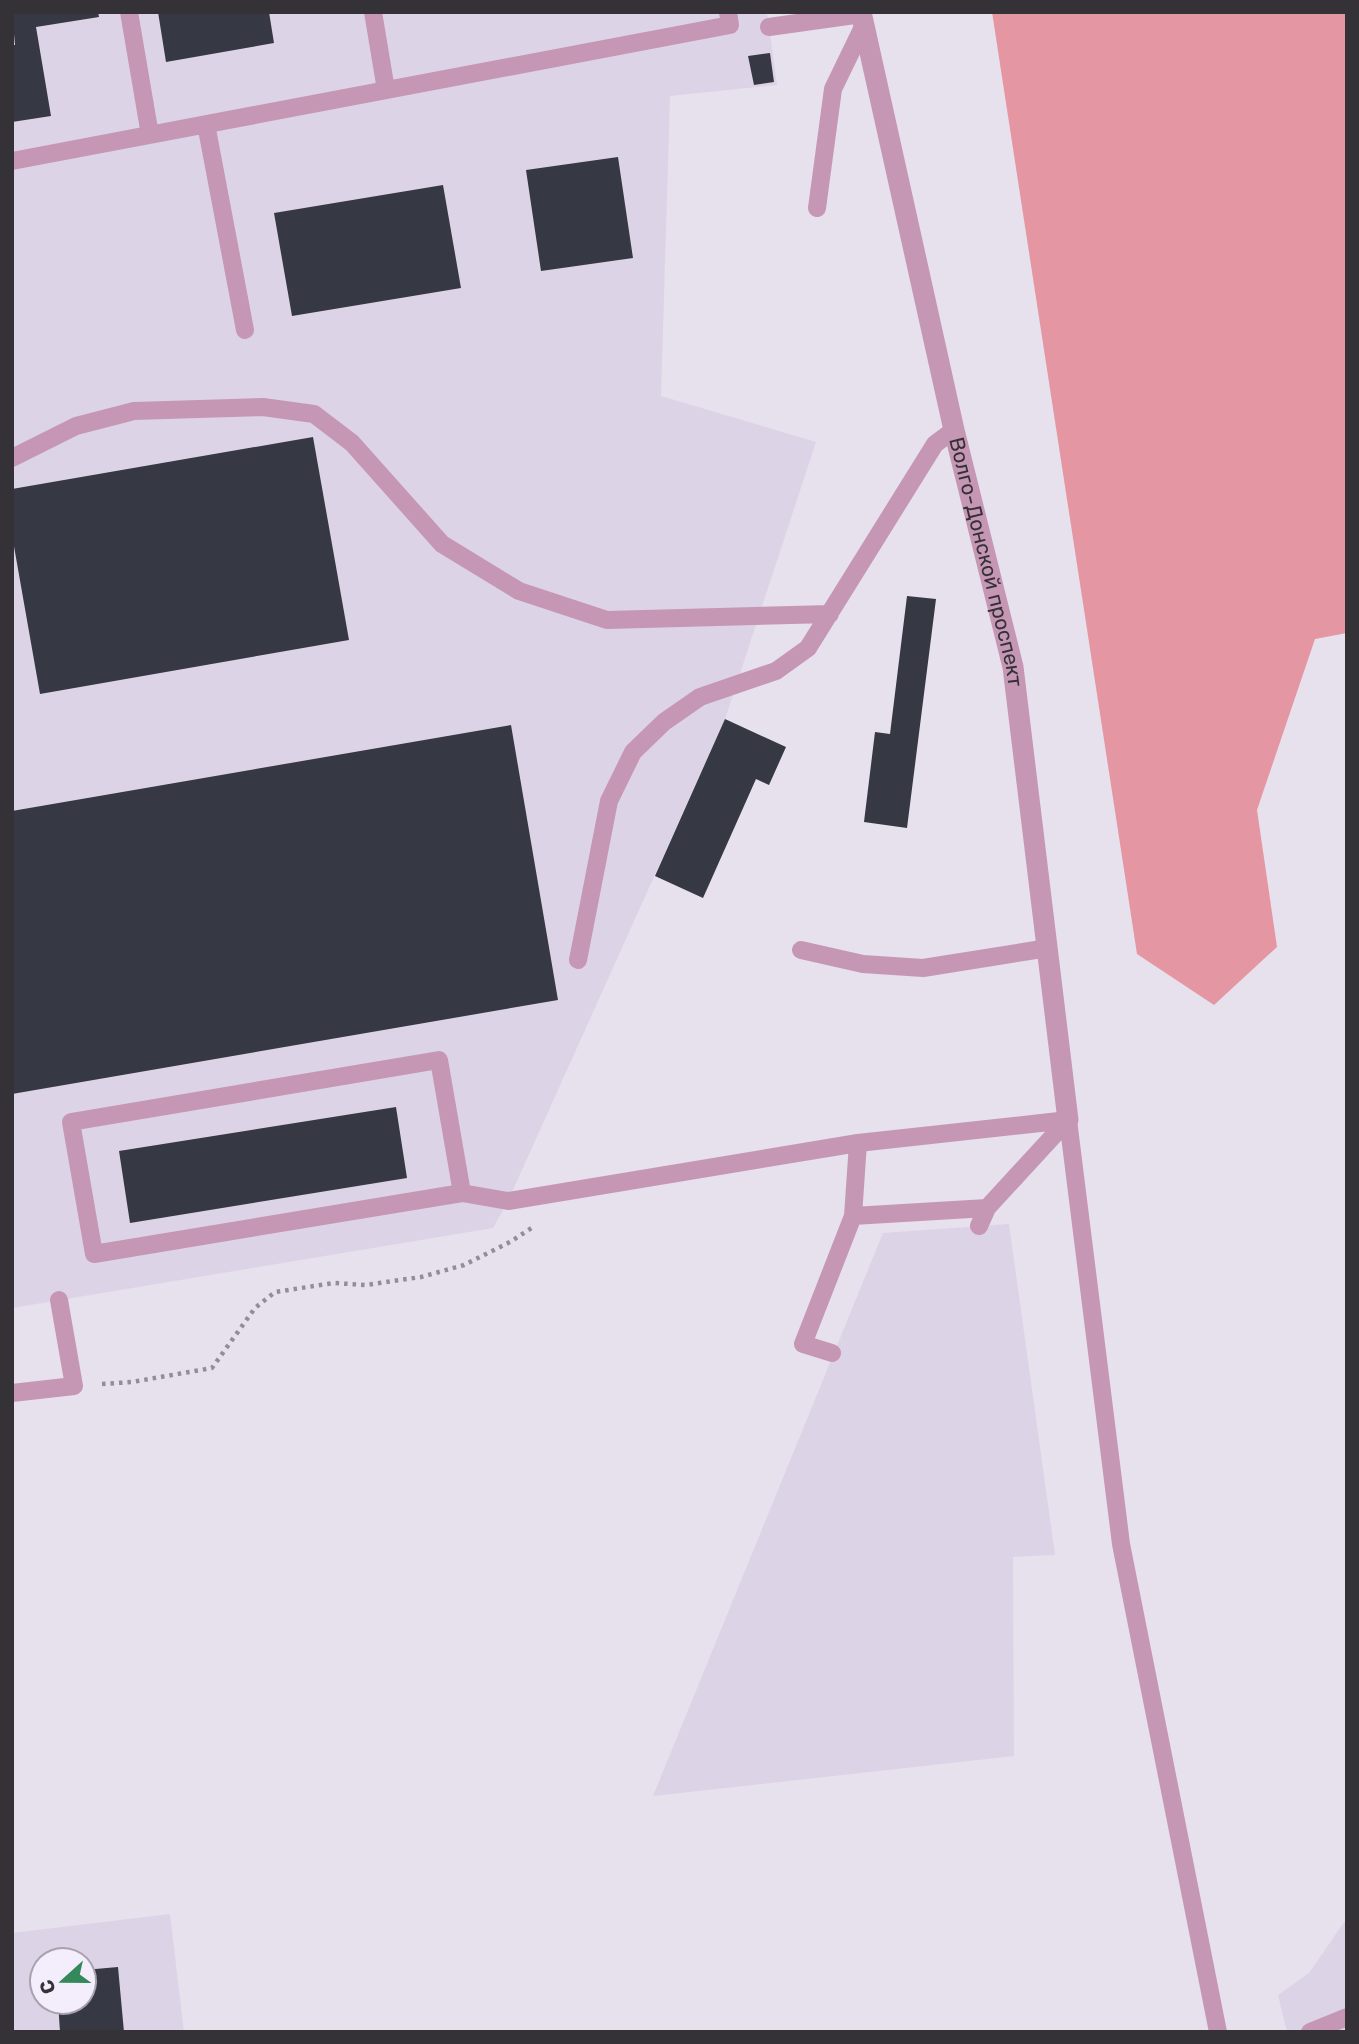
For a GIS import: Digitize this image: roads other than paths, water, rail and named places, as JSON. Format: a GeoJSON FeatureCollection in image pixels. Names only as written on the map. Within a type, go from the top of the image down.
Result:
{"type":"FeatureCollection","features":[{"type":"Feature","properties":{"kind":"street","name":"Волго-Донской проспект"},"geometry":{"type":"LineString","coordinates":[[862,18],[954,430],[1013,667],[1068,1120]]}},
{"type":"Feature","properties":{"kind":"lane"},"geometry":{"type":"LineString","coordinates":[[129,12],[150,135]]}},
{"type":"Feature","properties":{"kind":"lane"},"geometry":{"type":"LineString","coordinates":[[373,12],[386,90]]}},
{"type":"Feature","properties":{"kind":"lane"},"geometry":{"type":"LineString","coordinates":[[12,161],[730,25],[728,12]]}},
{"type":"Feature","properties":{"kind":"lane"},"geometry":{"type":"LineString","coordinates":[[769,27],[862,18],[833,89],[817,208]]}},
{"type":"Feature","properties":{"kind":"lane"},"geometry":{"type":"LineString","coordinates":[[206,124],[245,330]]}},
{"type":"Feature","properties":{"kind":"lane"},"geometry":{"type":"LineString","coordinates":[[12,458],[76,426],[134,411],[262,407],[314,414],[352,443],[442,544],[519,592],[607,620],[830,614]]}},
{"type":"Feature","properties":{"kind":"lane"},"geometry":{"type":"LineString","coordinates":[[578,960],[609,801],[633,752],[664,722],[700,697],[776,671],[808,648],[935,444],[954,430]]}},
{"type":"Feature","properties":{"kind":"lane"},"geometry":{"type":"LineString","coordinates":[[801,950],[863,964],[923,968],[1048,948]]}},
{"type":"Feature","properties":{"kind":"lane"},"geometry":{"type":"LineString","coordinates":[[462,1193],[439,1060],[71,1122],[94,1254],[462,1193],[508,1201],[858,1143],[1068,1120]]}},
{"type":"Feature","properties":{"kind":"lane"},"geometry":{"type":"LineString","coordinates":[[979,1226],[987,1208],[1068,1120]]}},
{"type":"Feature","properties":{"kind":"lane"},"geometry":{"type":"LineString","coordinates":[[1068,1120],[1121,1544],[1218,2032]]}},
{"type":"Feature","properties":{"kind":"lane"},"geometry":{"type":"LineString","coordinates":[[832,1353],[803,1344],[853,1216],[858,1143]]}},
{"type":"Feature","properties":{"kind":"lane"},"geometry":{"type":"LineString","coordinates":[[853,1216],[987,1208]]}},
{"type":"Feature","properties":{"kind":"lane"},"geometry":{"type":"LineString","coordinates":[[12,1393],[74,1386],[59,1300]]}},
{"type":"Feature","properties":{"kind":"lane"},"geometry":{"type":"LineString","coordinates":[[1310,2032],[1347,2017]]}}]}
